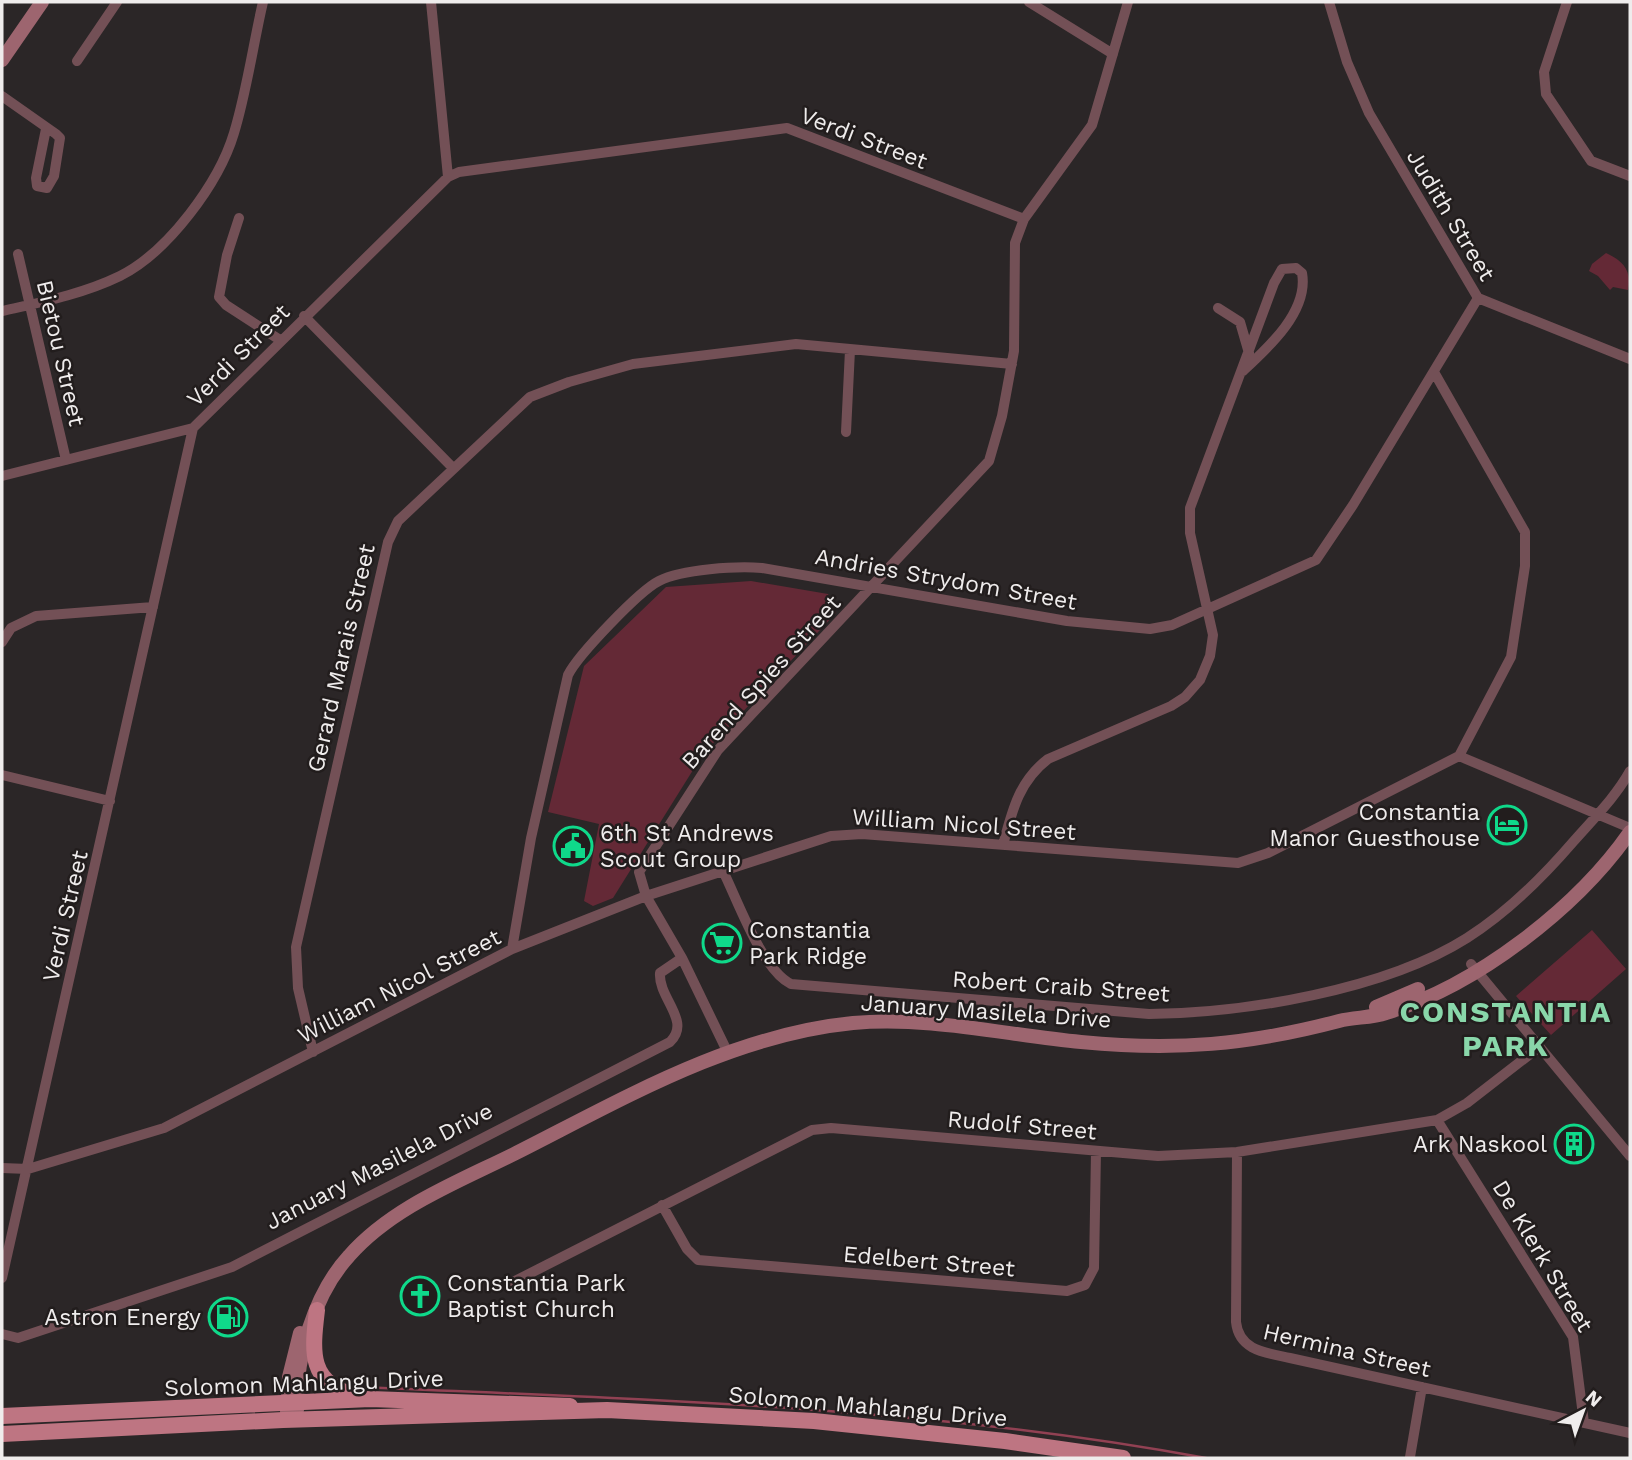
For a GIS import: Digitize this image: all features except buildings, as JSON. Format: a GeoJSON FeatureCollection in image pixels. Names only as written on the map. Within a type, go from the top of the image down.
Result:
{"type":"FeatureCollection","features":[{"type":"Feature","properties":{"kind":"main road"},"geometry":{"type":"LineString","coordinates":[[2,47],[34,2]]}},
{"type":"Feature","properties":{"kind":"main road"},"geometry":{"type":"LineString","coordinates":[[2,60],[42,2]]}},
{"type":"Feature","properties":{"kind":"main road","name":"January Masilela Drive"},"geometry":{"type":"LineString","coordinates":[[292,1412],[297,1341],[305,1316],[324,1276],[360,1235],[386,1216],[727,1051],[808,1028],[858,1022],[990,1030],[1084,1042],[1210,1047],[1296,1033],[1399,1008],[1473,967],[1548,920],[1611,858],[1629,827]]}},
{"type":"Feature","properties":{"kind":"main road","name":"January Masilela Drive"},"geometry":{"type":"LineString","coordinates":[[292,1412],[308,1337],[317,1310],[347,1257],[408,1207]]}},
{"type":"Feature","properties":{"kind":"main road"},"geometry":{"type":"LineString","coordinates":[[317,1310],[313,1348],[320,1374],[338,1390],[370,1399]]}},
{"type":"Feature","properties":{"kind":"main road","name":"Solomon Mahlangu Drive"},"geometry":{"type":"LineString","coordinates":[[2,1434],[292,1412],[370,1399],[543,1402],[607,1410],[814,1422],[1005,1441],[1124,1458]]}},
{"type":"Feature","properties":{"kind":"main road","name":"Solomon Mahlangu Drive"},"geometry":{"type":"LineString","coordinates":[[2,1416],[292,1412],[541,1415],[607,1410]]}},
{"type":"Feature","properties":{"kind":"street"},"geometry":{"type":"LineString","coordinates":[[77,61],[117,2]]}},
{"type":"Feature","properties":{"kind":"street"},"geometry":{"type":"LineString","coordinates":[[2,311],[79,292],[123,274],[159,245],[203,198],[216,179],[235,131],[263,2]]}},
{"type":"Feature","properties":{"kind":"street"},"geometry":{"type":"LineString","coordinates":[[431,2],[448,177]]}},
{"type":"Feature","properties":{"kind":"street"},"geometry":{"type":"LineString","coordinates":[[1029,2],[1113,54]]}},
{"type":"Feature","properties":{"kind":"street","name":"Barend Spies Street"},"geometry":{"type":"LineString","coordinates":[[646,896],[639,879],[642,865],[706,766],[989,461],[1002,416],[1015,342],[1013,253],[1024,219],[1089,131],[1128,2]]}},
{"type":"Feature","properties":{"kind":"street","name":"Judith Street"},"geometry":{"type":"LineString","coordinates":[[1329,2],[1337,33],[1369,113],[1478,298],[1630,359]]}},
{"type":"Feature","properties":{"kind":"street"},"geometry":{"type":"LineString","coordinates":[[1567,2],[1544,72],[1546,94],[1591,161],[1630,176]]}},
{"type":"Feature","properties":{"kind":"street"},"geometry":{"type":"LineString","coordinates":[[2,96],[56,134],[60,146],[52,185],[41,187],[37,186],[36,178],[46,129]]}},
{"type":"Feature","properties":{"kind":"street","name":"Verdi Street"},"geometry":{"type":"LineString","coordinates":[[2,1279],[193,428],[448,177],[459,172],[787,128],[1024,219]]}},
{"type":"Feature","properties":{"kind":"street"},"geometry":{"type":"LineString","coordinates":[[239,218],[227,255],[219,297],[226,305],[280,340]]}},
{"type":"Feature","properties":{"kind":"street","name":"Bietou Street"},"geometry":{"type":"LineString","coordinates":[[18,254],[66,460]]}},
{"type":"Feature","properties":{"kind":"street"},"geometry":{"type":"LineString","coordinates":[[1003,845],[1014,805],[1025,781],[1036,768],[1048,759],[1171,706],[1194,689],[1209,661],[1213,646],[1189,514],[1276,277],[1286,267],[1296,268],[1301,274],[1302,284],[1286,327],[1243,370]]}},
{"type":"Feature","properties":{"kind":"street","name":"Andries Strydom Street"},"geometry":{"type":"LineString","coordinates":[[512,949],[531,838],[569,675],[582,654],[650,588],[672,576],[753,567],[1045,617],[1150,629],[1172,625],[1315,560],[1478,298]]}},
{"type":"Feature","properties":{"kind":"street"},"geometry":{"type":"LineString","coordinates":[[1218,308],[1240,322],[1249,354]]}},
{"type":"Feature","properties":{"kind":"street"},"geometry":{"type":"LineString","coordinates":[[304,316],[453,468]]}},
{"type":"Feature","properties":{"kind":"street","name":"Gerard Marais Street"},"geometry":{"type":"LineString","coordinates":[[313,1052],[298,988],[296,947],[385,554],[391,531],[398,521],[518,405],[540,392],[633,364],[796,344],[1012,364]]}},
{"type":"Feature","properties":{"kind":"street"},"geometry":{"type":"LineString","coordinates":[[846,432],[850,350]]}},
{"type":"Feature","properties":{"kind":"street"},"geometry":{"type":"LineString","coordinates":[[1434,372],[1517,513],[1527,544],[1511,657],[1459,757],[1629,827]]}},
{"type":"Feature","properties":{"kind":"street"},"geometry":{"type":"LineString","coordinates":[[2,476],[193,428]]}},
{"type":"Feature","properties":{"kind":"street"},"geometry":{"type":"LineString","coordinates":[[2,642],[10,628],[36,616],[153,607]]}},
{"type":"Feature","properties":{"kind":"street","name":"William Nicol Street"},"geometry":{"type":"LineString","coordinates":[[2,1168],[28,1169],[164,1128],[512,949],[646,896],[846,834],[1224,864],[1246,862],[1459,757]]}},
{"type":"Feature","properties":{"kind":"street","name":"Robert Craib Street"},"geometry":{"type":"LineString","coordinates":[[723,871],[770,965],[781,979],[791,984],[1135,1013],[1181,1013],[1336,991],[1453,946],[1494,920],[1527,892],[1597,815],[1630,771]]}},
{"type":"Feature","properties":{"kind":"street"},"geometry":{"type":"LineString","coordinates":[[2,775],[110,801]]}},
{"type":"Feature","properties":{"kind":"street"},"geometry":{"type":"LineString","coordinates":[[646,896],[682,958],[727,1051]]}},
{"type":"Feature","properties":{"kind":"street","name":"January Masilela Drive"},"geometry":{"type":"LineString","coordinates":[[2,1334],[18,1338],[232,1267],[670,1042],[676,1037],[679,1025],[659,982],[660,973],[682,958]]}},
{"type":"Feature","properties":{"kind":"street"},"geometry":{"type":"LineString","coordinates":[[1473,967],[1630,1156]]}},
{"type":"Feature","properties":{"kind":"street","name":"Rudolf Street"},"geometry":{"type":"LineString","coordinates":[[513,1282],[802,1134],[822,1128],[1174,1156],[1237,1152],[1437,1120],[1467,1103],[1538,1048]]}},
{"type":"Feature","properties":{"kind":"street","name":"De Klerk Street"},"geometry":{"type":"LineString","coordinates":[[1437,1120],[1573,1337],[1584,1423]]}},
{"type":"Feature","properties":{"kind":"street","name":"Edelbert Street"},"geometry":{"type":"LineString","coordinates":[[662,1205],[687,1249],[698,1260],[1066,1292],[1085,1285],[1094,1268],[1096,1151]]}},
{"type":"Feature","properties":{"kind":"street","name":"Hermina Street"},"geometry":{"type":"LineString","coordinates":[[1237,1152],[1237,1322],[1242,1341],[1255,1350],[1630,1433]]}},
{"type":"Feature","properties":{"kind":"street"},"geometry":{"type":"LineString","coordinates":[[1410,1457],[1422,1387]]}},
{"type":"Feature","properties":{"kind":"shaded area"},"geometry":{"type":"Polygon","coordinates":[[[1606,253],[1625,267],[1629,277],[1628,290],[1613,287],[1610,290],[1598,276],[1589,271],[1592,264],[1606,253]]]}},
{"type":"Feature","properties":{"kind":"shaded area"},"geometry":{"type":"Polygon","coordinates":[[[751,581],[828,594],[836,613],[703,754],[613,898],[593,906],[584,901],[599,824],[548,812],[584,666],[666,587],[751,581]]]}},
{"type":"Feature","properties":{"kind":"shaded area"},"geometry":{"type":"Polygon","coordinates":[[[1592,930],[1626,969],[1551,1035],[1516,996],[1592,930]]]}},
{"type":"Feature","properties":{"kind":"waterway"},"geometry":{"type":"LineString","coordinates":[[362,1387],[680,1401],[891,1416],[996,1427],[1206,1458]]}},
{"type":"Feature","properties":{"kind":"place","name":"Constantia Manor Guesthouse"},"geometry":{"type":"Point","coordinates":[1507,825]}},
{"type":"Feature","properties":{"kind":"place","name":"6th St Andrews Scout Group"},"geometry":{"type":"Point","coordinates":[573,846]}},
{"type":"Feature","properties":{"kind":"place","name":"Constantia Park Ridge"},"geometry":{"type":"Point","coordinates":[722,943]}},
{"type":"Feature","properties":{"kind":"place","name":"Ark Naskool"},"geometry":{"type":"Point","coordinates":[1574,1144]}},
{"type":"Feature","properties":{"kind":"place","name":"Constantia Park Baptist Church"},"geometry":{"type":"Point","coordinates":[420,1296]}},
{"type":"Feature","properties":{"kind":"place","name":"Astron Energy"},"geometry":{"type":"Point","coordinates":[228,1317]}},
{"type":"Feature","properties":{"kind":"district","name":"CONSTANTIA PARK"},"geometry":{"type":"Point","coordinates":[1506,1029]}}]}
